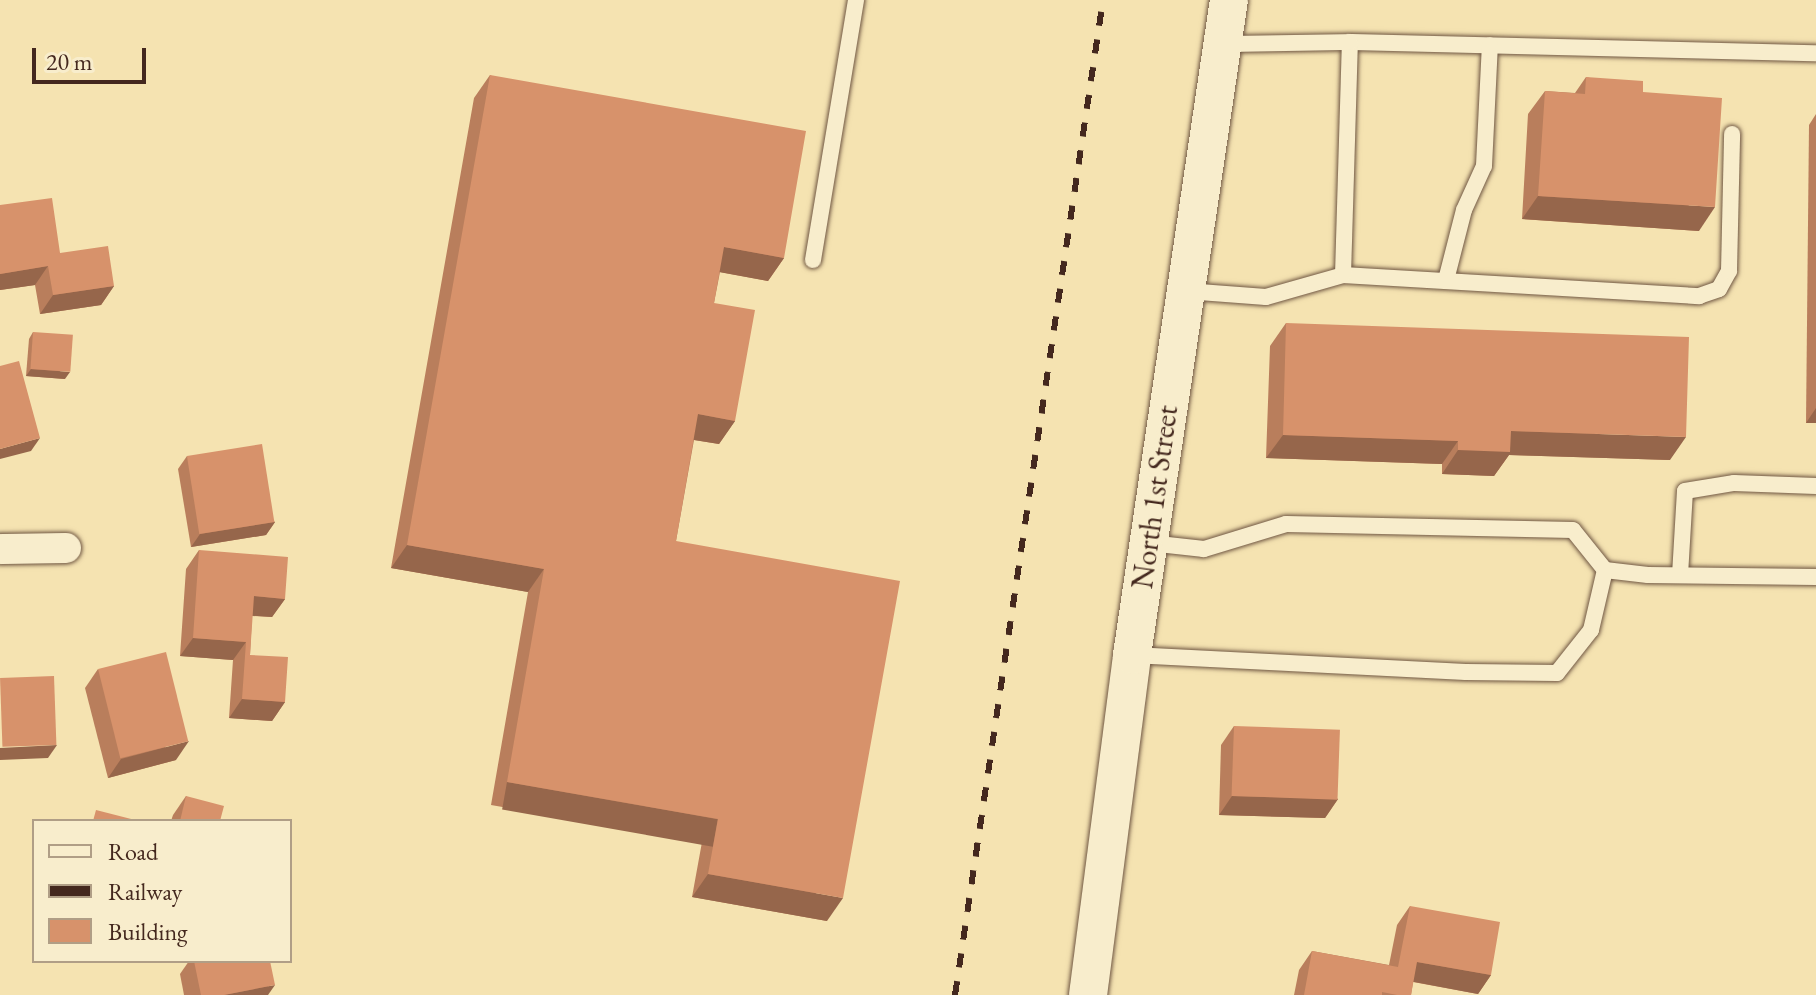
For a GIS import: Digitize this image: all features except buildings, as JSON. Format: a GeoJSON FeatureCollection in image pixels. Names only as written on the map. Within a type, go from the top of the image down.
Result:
{"type":"FeatureCollection","features":[{"type":"Feature","properties":{"kind":"street","name":"North 1st Street"},"geometry":{"type":"LineString","coordinates":[[1088,995],[1132,655],[1229,0]]}},
{"type":"Feature","properties":{"kind":"street"},"geometry":{"type":"LineString","coordinates":[[0,549],[66,548]]}},
{"type":"Feature","properties":{"kind":"lane"},"geometry":{"type":"LineString","coordinates":[[813,260],[856,0]]}},
{"type":"Feature","properties":{"kind":"lane"},"geometry":{"type":"LineString","coordinates":[[1343,275],[1350,42]]}},
{"type":"Feature","properties":{"kind":"lane"},"geometry":{"type":"LineString","coordinates":[[1221,44],[1350,42],[1816,53]]}},
{"type":"Feature","properties":{"kind":"lane"},"geometry":{"type":"LineString","coordinates":[[1446,280],[1464,210],[1484,166],[1490,45]]}},
{"type":"Feature","properties":{"kind":"lane"},"geometry":{"type":"LineString","coordinates":[[1186,291],[1266,297],[1343,275],[1699,296],[1719,289],[1729,271],[1732,134]]}},
{"type":"Feature","properties":{"kind":"lane"},"geometry":{"type":"LineString","coordinates":[[1680,575],[1685,491],[1734,483],[1816,486]]}},
{"type":"Feature","properties":{"kind":"lane"},"geometry":{"type":"LineString","coordinates":[[1149,543],[1204,549],[1286,524],[1573,530],[1605,570],[1680,575],[1816,577]]}},
{"type":"Feature","properties":{"kind":"lane"},"geometry":{"type":"LineString","coordinates":[[1132,655],[1466,672],[1557,673],[1591,630],[1605,570]]}},
{"type":"Feature","properties":{"kind":"railway"},"geometry":{"type":"LineString","coordinates":[[955,995],[1103,0]]}}]}
